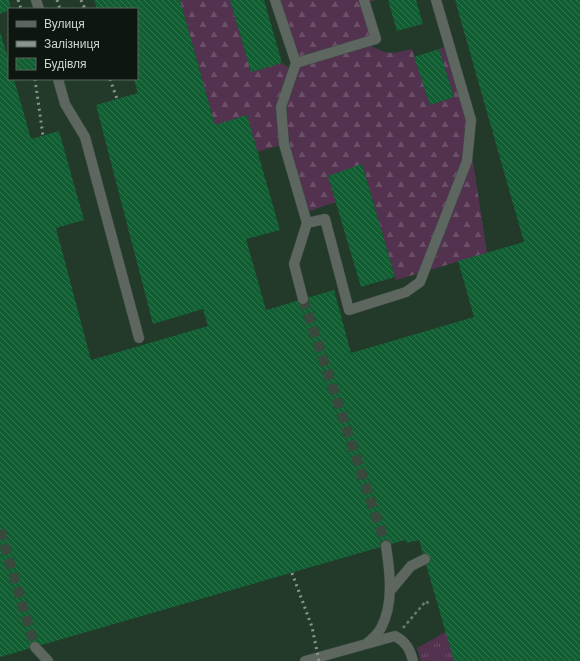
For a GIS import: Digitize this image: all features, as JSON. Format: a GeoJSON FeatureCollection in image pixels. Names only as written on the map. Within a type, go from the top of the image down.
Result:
{"type":"FeatureCollection","features":[{"type":"Feature","properties":{"kind":"lane"},"geometry":{"type":"LineString","coordinates":[[275,0],[296,63],[281,107],[284,144],[307,223],[294,264],[303,299]]}},
{"type":"Feature","properties":{"kind":"lane"},"geometry":{"type":"LineString","coordinates":[[296,63],[376,39],[364,0]]}},
{"type":"Feature","properties":{"kind":"lane"},"geometry":{"type":"LineString","coordinates":[[307,223],[325,219],[349,310],[406,292],[420,282],[467,161],[471,120],[436,0]]}},
{"type":"Feature","properties":{"kind":"lane"},"geometry":{"type":"LineString","coordinates":[[58,80],[66,104],[85,137],[139,338]]}},
{"type":"Feature","properties":{"kind":"lane"},"geometry":{"type":"LineString","coordinates":[[366,644],[381,629],[390,600],[390,568],[386,546]]}},
{"type":"Feature","properties":{"kind":"lane"},"geometry":{"type":"LineString","coordinates":[[390,591],[411,566],[425,559]]}},
{"type":"Feature","properties":{"kind":"lane"},"geometry":{"type":"LineString","coordinates":[[305,661],[331,658],[366,644],[395,636],[403,641],[409,648],[413,661]]}},
{"type":"Feature","properties":{"kind":"lane"},"geometry":{"type":"LineString","coordinates":[[35,647],[48,661]]}},
{"type":"Feature","properties":{"kind":"path"},"geometry":{"type":"LineString","coordinates":[[395,636],[426,601],[430,605]]}},
{"type":"Feature","properties":{"kind":"shaded area"},"geometry":{"type":"Polygon","coordinates":[[[0,0],[580,0],[580,661],[0,661],[0,0]]]}},
{"type":"Feature","properties":{"kind":"green space"},"geometry":{"type":"Polygon","coordinates":[[[180,0],[230,0],[251,72],[282,63],[293,71],[277,0],[376,0],[365,3],[376,39],[366,42],[379,50],[388,53],[412,49],[430,105],[454,97],[439,49],[444,47],[467,123],[487,253],[396,280],[362,164],[329,176],[336,202],[304,213],[284,144],[257,152],[247,116],[215,125],[180,0]]]}},
{"type":"Feature","properties":{"kind":"green space"},"geometry":{"type":"Polygon","coordinates":[[[446,632],[454,661],[421,661],[417,648],[446,632]]]}},
{"type":"Feature","properties":{"kind":"building"},"geometry":{"type":"Polygon","coordinates":[[[0,0],[9,0],[11,8],[8,8],[8,10],[0,14],[0,0]]]}},
{"type":"Feature","properties":{"kind":"building"},"geometry":{"type":"Polygon","coordinates":[[[94,0],[180,0],[215,125],[247,115],[280,230],[246,239],[266,310],[334,290],[351,353],[474,317],[458,261],[524,242],[455,0],[580,0],[580,661],[454,661],[419,540],[407,543],[405,540],[0,657],[0,32],[8,59],[8,80],[14,80],[31,139],[59,131],[84,220],[56,228],[91,360],[208,326],[203,309],[153,324],[96,105],[138,93],[134,80],[138,80],[138,8],[97,8],[94,0]]]}},
{"type":"Feature","properties":{"kind":"building"},"geometry":{"type":"Polygon","coordinates":[[[230,0],[264,0],[282,63],[251,72],[230,0]]]}},
{"type":"Feature","properties":{"kind":"building"},"geometry":{"type":"Polygon","coordinates":[[[388,0],[416,0],[423,24],[397,31],[388,0]]]}},
{"type":"Feature","properties":{"kind":"building"},"geometry":{"type":"Polygon","coordinates":[[[439,49],[454,97],[430,105],[414,57],[439,49]]]}},
{"type":"Feature","properties":{"kind":"building"},"geometry":{"type":"Polygon","coordinates":[[[362,164],[395,277],[361,287],[328,176],[362,164]]]}},
{"type":"Feature","properties":{"kind":"tunnel"},"geometry":{"type":"LineString","coordinates":[[303,299],[386,546]]}},
{"type":"Feature","properties":{"kind":"tunnel"},"geometry":{"type":"LineString","coordinates":[[0,530],[35,647]]}},
{"type":"Feature","properties":{"kind":"railway"},"geometry":{"type":"LineString","coordinates":[[18,0],[21,8]]}},
{"type":"Feature","properties":{"kind":"railway"},"geometry":{"type":"LineString","coordinates":[[57,0],[60,8]]}},
{"type":"Feature","properties":{"kind":"railway"},"geometry":{"type":"LineString","coordinates":[[81,0],[85,8]]}},
{"type":"Feature","properties":{"kind":"railway"},"geometry":{"type":"LineString","coordinates":[[35,80],[43,136]]}},
{"type":"Feature","properties":{"kind":"railway"},"geometry":{"type":"LineString","coordinates":[[110,80],[117,99]]}},
{"type":"Feature","properties":{"kind":"railway"},"geometry":{"type":"LineString","coordinates":[[292,573],[312,627],[319,661]]}}]}
